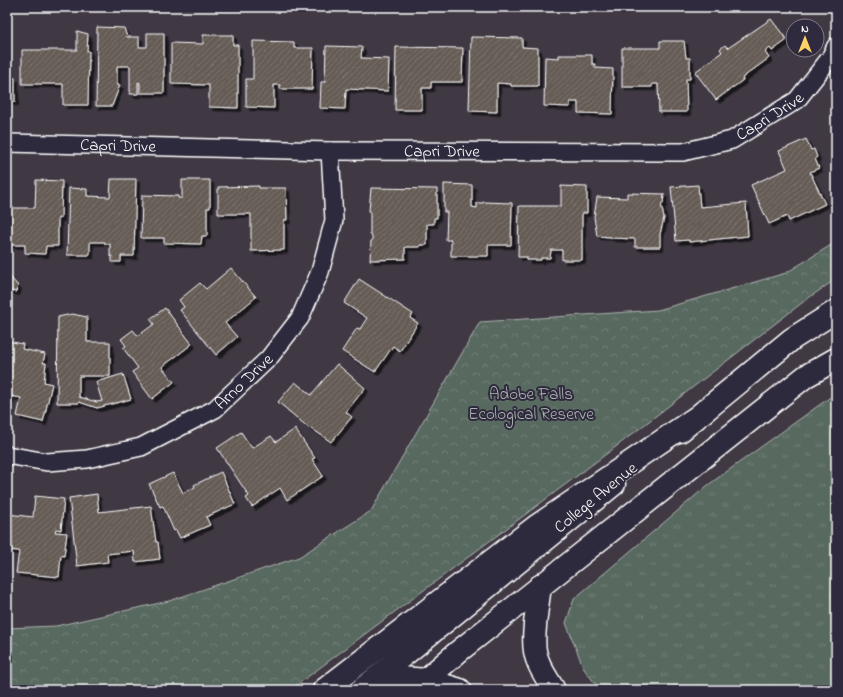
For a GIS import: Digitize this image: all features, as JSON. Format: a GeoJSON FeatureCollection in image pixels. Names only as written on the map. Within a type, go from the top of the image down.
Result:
{"type":"FeatureCollection","features":[{"type":"Feature","properties":{"kind":"main road","name":"College Avenue"},"geometry":{"type":"LineString","coordinates":[[363,688],[792,340],[836,311]]}},
{"type":"Feature","properties":{"kind":"main road","name":"College Avenue"},"geometry":{"type":"LineString","coordinates":[[421,685],[459,651],[806,376],[836,359]]}},
{"type":"Feature","properties":{"kind":"main road"},"geometry":{"type":"LineString","coordinates":[[324,690],[538,525],[694,419]]}},
{"type":"Feature","properties":{"kind":"main road"},"geometry":{"type":"LineString","coordinates":[[540,586],[534,640],[535,650],[537,660],[554,690]]}},
{"type":"Feature","properties":{"kind":"main road"},"geometry":{"type":"LineString","coordinates":[[363,688],[401,678],[421,685],[460,690]]}},
{"type":"Feature","properties":{"kind":"street","name":"Capri Drive"},"geometry":{"type":"LineString","coordinates":[[7,143],[330,151],[682,152],[732,140],[797,100],[830,58],[836,46]]}},
{"type":"Feature","properties":{"kind":"street","name":"Arno Drive"},"geometry":{"type":"LineString","coordinates":[[7,455],[47,462],[87,459],[141,447],[215,409],[274,353],[300,318],[320,272],[334,220],[330,151]]}},
{"type":"Feature","properties":{"kind":"green space","name":"Adobe Falls Ecological Reserve"},"geometry":{"type":"Polygon","coordinates":[[[836,242],[836,279],[807,299],[613,449],[290,690],[7,690],[7,628],[56,626],[169,601],[299,557],[371,511],[480,322],[658,310],[786,273],[836,242]]]}},
{"type":"Feature","properties":{"kind":"green space"},"geometry":{"type":"Polygon","coordinates":[[[836,393],[836,690],[600,690],[584,669],[566,623],[574,599],[708,485],[836,393]]]}},
{"type":"Feature","properties":{"kind":"building"},"geometry":{"type":"Polygon","coordinates":[[[771,19],[785,37],[785,41],[772,51],[770,48],[765,52],[769,58],[716,100],[695,72],[722,52],[720,49],[725,45],[728,48],[771,19]]]}},
{"type":"Feature","properties":{"kind":"building"},"geometry":{"type":"Polygon","coordinates":[[[97,27],[124,28],[127,37],[139,37],[139,47],[147,47],[147,33],[164,33],[164,93],[140,93],[140,83],[138,82],[138,94],[130,94],[130,66],[117,66],[117,85],[120,85],[112,106],[96,106],[97,27]]]}},
{"type":"Feature","properties":{"kind":"building"},"geometry":{"type":"Polygon","coordinates":[[[77,31],[88,34],[88,105],[63,105],[63,84],[22,84],[22,50],[77,50],[77,31]]]}},
{"type":"Feature","properties":{"kind":"building"},"geometry":{"type":"Polygon","coordinates":[[[203,35],[233,35],[233,45],[238,45],[238,108],[209,107],[209,85],[171,84],[171,43],[203,44],[203,35]]]}},
{"type":"Feature","properties":{"kind":"building"},"geometry":{"type":"Polygon","coordinates":[[[471,37],[522,38],[522,47],[538,48],[538,86],[511,86],[511,84],[497,83],[497,112],[469,111],[471,37]]]}},
{"type":"Feature","properties":{"kind":"building"},"geometry":{"type":"Polygon","coordinates":[[[253,41],[294,42],[294,48],[313,48],[312,89],[280,89],[280,85],[274,85],[274,108],[246,107],[246,79],[253,79],[253,41]]]}},
{"type":"Feature","properties":{"kind":"building"},"geometry":{"type":"Polygon","coordinates":[[[660,41],[684,41],[686,58],[690,58],[690,79],[686,79],[687,112],[659,112],[658,84],[652,84],[652,87],[622,87],[622,48],[660,48],[660,41]]]}},
{"type":"Feature","properties":{"kind":"building"},"geometry":{"type":"Polygon","coordinates":[[[326,46],[362,47],[361,58],[389,59],[388,91],[346,89],[345,109],[320,108],[321,82],[325,82],[326,46]]]}},
{"type":"Feature","properties":{"kind":"building"},"geometry":{"type":"Polygon","coordinates":[[[396,47],[463,48],[462,82],[431,82],[431,88],[422,88],[422,110],[395,110],[396,47]]]}},
{"type":"Feature","properties":{"kind":"building"},"geometry":{"type":"Polygon","coordinates":[[[559,55],[592,55],[592,64],[595,64],[595,68],[613,69],[612,114],[578,113],[578,102],[570,102],[570,107],[544,106],[545,57],[559,58],[559,55]]]}},
{"type":"Feature","properties":{"kind":"building"},"geometry":{"type":"Polygon","coordinates":[[[7,78],[15,78],[15,102],[7,102],[7,78]]]}},
{"type":"Feature","properties":{"kind":"building"},"geometry":{"type":"Polygon","coordinates":[[[806,139],[811,150],[814,149],[817,157],[815,159],[819,168],[810,172],[825,204],[789,221],[787,216],[769,224],[751,185],[787,169],[779,151],[806,139]]]}},
{"type":"Feature","properties":{"kind":"building"},"geometry":{"type":"Polygon","coordinates":[[[111,179],[136,179],[134,256],[121,256],[121,262],[112,262],[112,256],[110,256],[110,244],[105,244],[105,242],[90,242],[90,255],[67,255],[69,188],[87,189],[87,196],[110,197],[111,179]]]}},
{"type":"Feature","properties":{"kind":"building"},"geometry":{"type":"Polygon","coordinates":[[[36,180],[62,181],[61,218],[58,218],[58,246],[46,246],[45,254],[25,253],[25,245],[7,245],[7,208],[35,208],[36,180]]]}},
{"type":"Feature","properties":{"kind":"building"},"geometry":{"type":"Polygon","coordinates":[[[182,180],[210,180],[210,208],[207,208],[207,236],[202,236],[201,244],[164,243],[164,238],[141,238],[142,195],[178,196],[178,198],[182,198],[182,180]]]}},
{"type":"Feature","properties":{"kind":"building"},"geometry":{"type":"Polygon","coordinates":[[[444,184],[472,185],[472,207],[477,208],[477,203],[483,202],[512,203],[511,245],[488,245],[488,256],[451,256],[451,240],[446,240],[447,212],[444,212],[444,184]]]}},
{"type":"Feature","properties":{"kind":"building"},"geometry":{"type":"Polygon","coordinates":[[[698,185],[700,207],[746,203],[748,236],[689,242],[689,240],[676,241],[671,187],[698,185]]]}},
{"type":"Feature","properties":{"kind":"building"},"geometry":{"type":"Polygon","coordinates":[[[259,186],[259,188],[286,188],[287,220],[284,220],[284,250],[251,251],[251,214],[218,214],[218,187],[259,186]]]}},
{"type":"Feature","properties":{"kind":"building"},"geometry":{"type":"Polygon","coordinates":[[[561,186],[587,187],[587,213],[582,213],[582,260],[562,260],[562,250],[551,250],[550,258],[541,258],[541,260],[527,260],[527,257],[518,257],[519,206],[561,206],[561,186]]]}},
{"type":"Feature","properties":{"kind":"building"},"geometry":{"type":"Polygon","coordinates":[[[371,188],[437,189],[437,218],[434,218],[434,224],[427,224],[427,245],[420,245],[420,247],[405,247],[405,259],[370,260],[372,241],[372,235],[370,235],[369,211],[371,188]]]}},
{"type":"Feature","properties":{"kind":"building"},"geometry":{"type":"Polygon","coordinates":[[[627,193],[664,194],[663,204],[661,204],[664,218],[660,234],[660,247],[635,247],[635,239],[597,236],[594,217],[597,197],[627,198],[627,193]]]}},
{"type":"Feature","properties":{"kind":"building"},"geometry":{"type":"Polygon","coordinates":[[[231,268],[256,297],[225,323],[237,337],[216,355],[180,310],[184,307],[179,300],[200,283],[206,289],[231,268]]]}},
{"type":"Feature","properties":{"kind":"building"},"geometry":{"type":"Polygon","coordinates":[[[7,273],[18,286],[16,292],[8,290],[7,295],[7,273]]]}},
{"type":"Feature","properties":{"kind":"building"},"geometry":{"type":"Polygon","coordinates":[[[359,279],[413,314],[410,318],[418,323],[400,351],[393,346],[375,372],[342,351],[357,328],[360,329],[367,318],[344,303],[359,279]]]}},
{"type":"Feature","properties":{"kind":"building"},"geometry":{"type":"Polygon","coordinates":[[[165,308],[192,344],[162,367],[174,382],[152,399],[132,372],[138,368],[123,348],[126,346],[121,339],[133,330],[138,336],[154,324],[150,319],[165,308]]]}},
{"type":"Feature","properties":{"kind":"building"},"geometry":{"type":"Polygon","coordinates":[[[72,314],[87,317],[87,342],[110,342],[110,376],[79,376],[79,397],[97,402],[102,401],[96,382],[123,374],[131,399],[97,408],[79,402],[57,403],[58,317],[72,314]]]}},
{"type":"Feature","properties":{"kind":"building"},"geometry":{"type":"Polygon","coordinates":[[[7,341],[23,344],[22,349],[45,354],[43,363],[46,363],[44,382],[52,384],[43,422],[17,416],[21,398],[11,396],[7,411],[7,341]]]}},
{"type":"Feature","properties":{"kind":"building"},"geometry":{"type":"Polygon","coordinates":[[[337,364],[365,388],[346,412],[352,417],[331,442],[311,428],[310,429],[278,402],[295,382],[311,395],[337,364]]]}},
{"type":"Feature","properties":{"kind":"building"},"geometry":{"type":"Polygon","coordinates":[[[295,429],[315,458],[312,459],[323,476],[287,500],[280,488],[252,507],[246,498],[249,496],[217,448],[241,432],[252,448],[271,436],[276,442],[295,429]]]}},
{"type":"Feature","properties":{"kind":"building"},"geometry":{"type":"Polygon","coordinates":[[[221,472],[235,504],[206,517],[210,525],[180,538],[176,530],[174,531],[163,506],[160,507],[149,484],[173,473],[183,493],[195,487],[194,485],[221,472]]]}},
{"type":"Feature","properties":{"kind":"building"},"geometry":{"type":"Polygon","coordinates":[[[97,494],[99,512],[151,506],[160,559],[135,562],[134,551],[107,554],[108,562],[77,566],[69,498],[97,494]]]}},
{"type":"Feature","properties":{"kind":"building"},"geometry":{"type":"Polygon","coordinates":[[[35,496],[64,499],[61,530],[56,529],[55,532],[67,533],[64,556],[61,555],[59,577],[16,573],[19,551],[7,550],[7,514],[33,517],[35,496]]]}}]}
